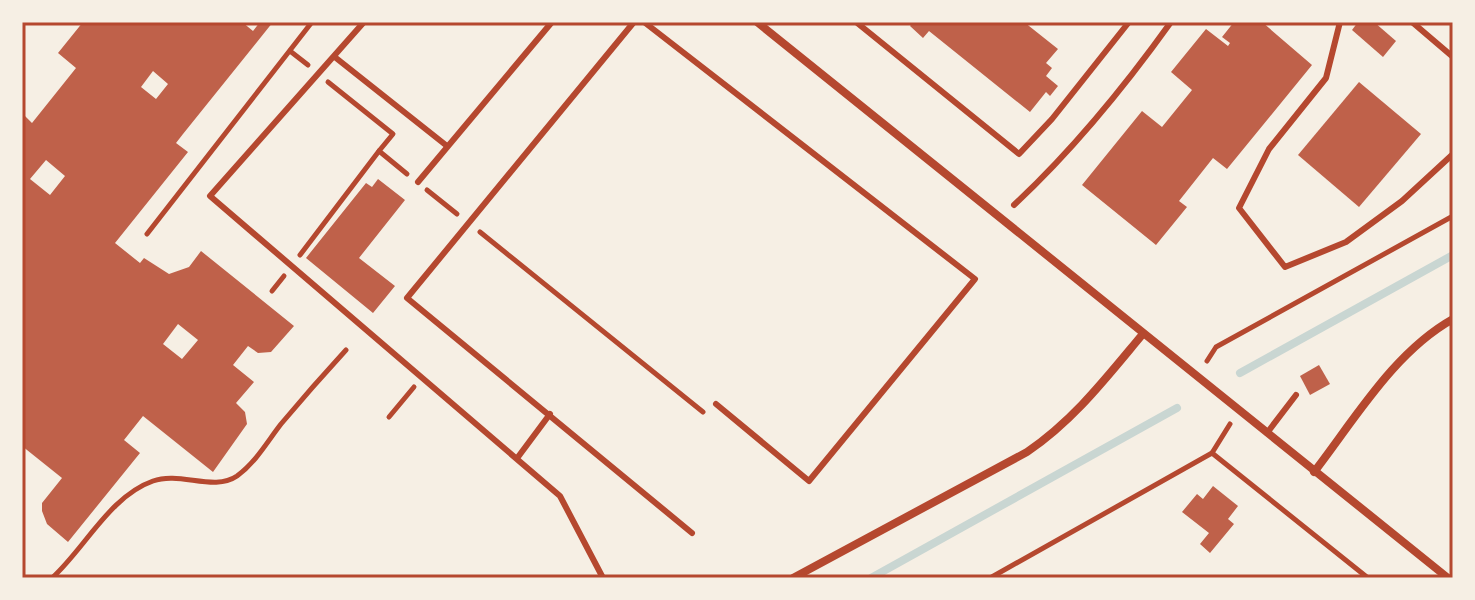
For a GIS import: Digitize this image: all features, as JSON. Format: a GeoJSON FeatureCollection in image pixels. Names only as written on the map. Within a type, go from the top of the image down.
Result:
{"type":"FeatureCollection","features":[{"type":"Feature","properties":{"kind":"street"},"geometry":{"type":"LineString","coordinates":[[757,22],[1142,335],[1448,578]]}},
{"type":"Feature","properties":{"kind":"street"},"geometry":{"type":"LineString","coordinates":[[1314,472],[1397,365],[1423,340],[1453,319]]}},
{"type":"Feature","properties":{"kind":"street"},"geometry":{"type":"LineString","coordinates":[[793,578],[1027,452],[1075,415],[1142,335]]}},
{"type":"Feature","properties":{"kind":"lane"},"geometry":{"type":"LineString","coordinates":[[364,22],[336,58],[210,196],[560,496],[603,578]]}},
{"type":"Feature","properties":{"kind":"lane"},"geometry":{"type":"LineString","coordinates":[[418,182],[552,22]]}},
{"type":"Feature","properties":{"kind":"lane"},"geometry":{"type":"LineString","coordinates":[[634,22],[407,298],[692,533]]}},
{"type":"Feature","properties":{"kind":"lane"},"geometry":{"type":"LineString","coordinates":[[644,22],[975,279],[809,481],[716,404]]}},
{"type":"Feature","properties":{"kind":"lane"},"geometry":{"type":"LineString","coordinates":[[856,22],[1019,154],[1052,119],[1129,22]]}},
{"type":"Feature","properties":{"kind":"lane"},"geometry":{"type":"LineString","coordinates":[[1014,205],[1056,165],[1119,95],[1171,22]]}},
{"type":"Feature","properties":{"kind":"lane"},"geometry":{"type":"LineString","coordinates":[[1340,22],[1326,78],[1269,149],[1239,208],[1285,267],[1346,242],[1402,201],[1453,154]]}},
{"type":"Feature","properties":{"kind":"lane"},"geometry":{"type":"LineString","coordinates":[[1412,22],[1453,57]]}},
{"type":"Feature","properties":{"kind":"lane"},"geometry":{"type":"LineString","coordinates":[[336,58],[447,146]]}},
{"type":"Feature","properties":{"kind":"lane"},"geometry":{"type":"LineString","coordinates":[[1267,433],[1296,395]]}},
{"type":"Feature","properties":{"kind":"lane"},"geometry":{"type":"LineString","coordinates":[[518,457],[550,414]]}},
{"type":"Feature","properties":{"kind":"path"},"geometry":{"type":"LineString","coordinates":[[147,234],[312,22]]}},
{"type":"Feature","properties":{"kind":"path"},"geometry":{"type":"LineString","coordinates":[[272,291],[393,134],[290,51]]}},
{"type":"Feature","properties":{"kind":"path"},"geometry":{"type":"LineString","coordinates":[[379,151],[707,415]]}},
{"type":"Feature","properties":{"kind":"path"},"geometry":{"type":"LineString","coordinates":[[1207,361],[1216,347],[1453,216]]}},
{"type":"Feature","properties":{"kind":"path"},"geometry":{"type":"LineString","coordinates":[[52,578],[128,494],[155,480],[190,478],[218,483],[236,477],[258,457],[281,425],[346,350]]}},
{"type":"Feature","properties":{"kind":"path"},"geometry":{"type":"LineString","coordinates":[[389,417],[423,377]]}},
{"type":"Feature","properties":{"kind":"path"},"geometry":{"type":"LineString","coordinates":[[990,578],[1212,453],[1230,424]]}},
{"type":"Feature","properties":{"kind":"path"},"geometry":{"type":"LineString","coordinates":[[1212,453],[1368,578]]}},
{"type":"Feature","properties":{"kind":"building"},"geometry":{"type":"Polygon","coordinates":[[[83,22],[242,22],[253,31],[260,22],[273,22],[176,143],[188,152],[115,243],[140,263],[144,258],[169,274],[189,267],[201,251],[294,326],[271,352],[258,353],[248,346],[233,365],[254,382],[236,403],[245,412],[247,424],[213,472],[143,416],[124,440],[140,453],[68,542],[47,524],[42,511],[42,503],[62,478],[22,446],[22,113],[32,123],[76,68],[58,53],[83,22]],[[153,71],[141,87],[156,99],[168,84],[153,71]],[[46,160],[30,179],[50,195],[65,176],[46,160]],[[178,324],[163,344],[182,359],[198,340],[178,324]]]}},
{"type":"Feature","properties":{"kind":"building"},"geometry":{"type":"Polygon","coordinates":[[[913,22],[1024,22],[1058,49],[1046,63],[1052,68],[1046,76],[1058,86],[1050,96],[1046,92],[1030,112],[929,31],[923,38],[910,26],[913,22]]]}},
{"type":"Feature","properties":{"kind":"building"},"geometry":{"type":"Polygon","coordinates":[[[1234,22],[1262,22],[1312,65],[1227,169],[1213,158],[1179,201],[1187,207],[1156,245],[1082,185],[1142,111],[1162,127],[1192,90],[1171,72],[1206,29],[1228,46],[1230,43],[1222,37],[1234,22]]]}},
{"type":"Feature","properties":{"kind":"building"},"geometry":{"type":"Polygon","coordinates":[[[1358,22],[1374,22],[1396,41],[1383,57],[1352,30],[1358,22]]]}},
{"type":"Feature","properties":{"kind":"building"},"geometry":{"type":"Polygon","coordinates":[[[1359,82],[1421,134],[1359,207],[1298,155],[1359,82]]]}},
{"type":"Feature","properties":{"kind":"building"},"geometry":{"type":"Polygon","coordinates":[[[378,179],[405,200],[359,258],[395,286],[373,313],[306,258],[366,183],[372,187],[378,179]]]}},
{"type":"Feature","properties":{"kind":"building"},"geometry":{"type":"Polygon","coordinates":[[[1319,365],[1330,384],[1310,395],[1300,376],[1319,365]]]}},
{"type":"Feature","properties":{"kind":"building"},"geometry":{"type":"Polygon","coordinates":[[[1213,486],[1238,506],[1228,519],[1234,524],[1210,553],[1200,544],[1209,533],[1182,512],[1197,494],[1203,499],[1213,486]]]}},
{"type":"Feature","properties":{"kind":"waterway"},"geometry":{"type":"LineString","coordinates":[[1240,373],[1453,255]]}},
{"type":"Feature","properties":{"kind":"waterway"},"geometry":{"type":"LineString","coordinates":[[871,578],[1177,408]]}}]}
